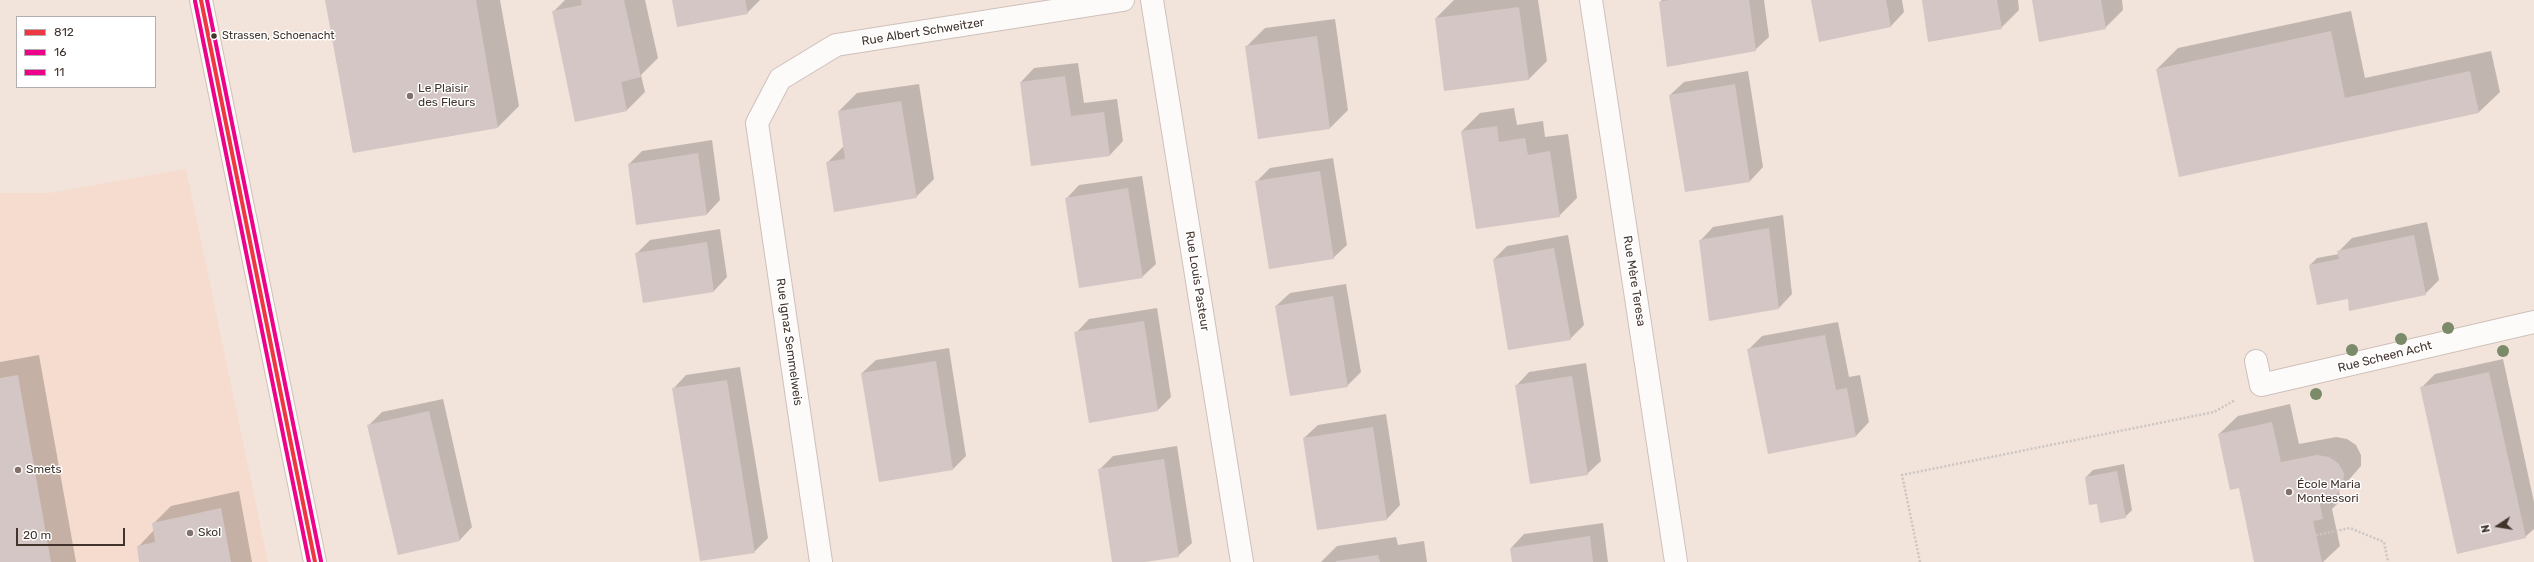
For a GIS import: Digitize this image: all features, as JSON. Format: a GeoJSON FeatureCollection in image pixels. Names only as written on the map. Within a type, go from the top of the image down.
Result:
{"type":"FeatureCollection","features":[{"type":"Feature","properties":{"kind":"street"},"geometry":{"type":"LineString","coordinates":[[201,0],[314,562]]}},
{"type":"Feature","properties":{"kind":"street","name":"Rue Albert Schweitzer"},"geometry":{"type":"LineString","coordinates":[[757,123],[780,79],[836,46],[1123,0]]}},
{"type":"Feature","properties":{"kind":"street","name":"Rue Louis Pasteur"},"geometry":{"type":"LineString","coordinates":[[1152,0],[1242,562]]}},
{"type":"Feature","properties":{"kind":"street","name":"Rue Mère Teresa"},"geometry":{"type":"LineString","coordinates":[[1591,0],[1676,562]]}},
{"type":"Feature","properties":{"kind":"street","name":"Rue Ignaz Semmelweis"},"geometry":{"type":"LineString","coordinates":[[757,123],[821,562]]}},
{"type":"Feature","properties":{"kind":"street","name":"Rue Scheen Acht"},"geometry":{"type":"LineString","coordinates":[[2261,385],[2534,322]]}},
{"type":"Feature","properties":{"kind":"street"},"geometry":{"type":"LineString","coordinates":[[2256,361],[2261,385]]}},
{"type":"Feature","properties":{"kind":"path"},"geometry":{"type":"LineString","coordinates":[[1920,562],[1902,475],[2214,412],[2261,385]]}},
{"type":"Feature","properties":{"kind":"path"},"geometry":{"type":"LineString","coordinates":[[2316,535],[2350,528],[2384,542],[2388,562]]}},
{"type":"Feature","properties":{"kind":"shaded area"},"geometry":{"type":"Polygon","coordinates":[[[186,169],[268,562],[0,562],[0,193],[49,193],[186,169]]]}},
{"type":"Feature","properties":{"kind":"building"},"geometry":{"type":"Polygon","coordinates":[[[325,0],[476,0],[498,128],[353,153],[325,0]]]}},
{"type":"Feature","properties":{"kind":"building"},"geometry":{"type":"Polygon","coordinates":[[[581,0],[624,0],[641,77],[621,82],[627,111],[575,122],[552,11],[582,5],[581,0]]]}},
{"type":"Feature","properties":{"kind":"building"},"geometry":{"type":"Polygon","coordinates":[[[672,0],[745,0],[748,14],[677,27],[672,0]]]}},
{"type":"Feature","properties":{"kind":"building"},"geometry":{"type":"Polygon","coordinates":[[[1669,0],[1749,0],[1756,51],[1667,67],[1659,2],[1669,0]]]}},
{"type":"Feature","properties":{"kind":"building"},"geometry":{"type":"Polygon","coordinates":[[[1811,0],[1886,0],[1891,27],[1819,42],[1811,0]]]}},
{"type":"Feature","properties":{"kind":"building"},"geometry":{"type":"Polygon","coordinates":[[[1922,0],[1997,0],[2002,29],[1928,42],[1922,0]]]}},
{"type":"Feature","properties":{"kind":"building"},"geometry":{"type":"Polygon","coordinates":[[[2032,0],[2101,0],[2106,29],[2039,42],[2032,0]]]}},
{"type":"Feature","properties":{"kind":"building"},"geometry":{"type":"Polygon","coordinates":[[[1519,7],[1529,80],[1444,91],[1435,18],[1519,7]]]}},
{"type":"Feature","properties":{"kind":"building"},"geometry":{"type":"Polygon","coordinates":[[[2331,31],[2345,98],[2470,71],[2479,113],[2179,177],[2156,69],[2331,31]]]}},
{"type":"Feature","properties":{"kind":"building"},"geometry":{"type":"Polygon","coordinates":[[[1317,36],[1330,129],[1258,139],[1245,46],[1317,36]]]}},
{"type":"Feature","properties":{"kind":"building"},"geometry":{"type":"Polygon","coordinates":[[[1065,76],[1071,116],[1104,112],[1110,156],[1031,166],[1020,82],[1065,76]]]}},
{"type":"Feature","properties":{"kind":"building"},"geometry":{"type":"Polygon","coordinates":[[[1735,84],[1750,182],[1685,192],[1669,95],[1735,84]]]}},
{"type":"Feature","properties":{"kind":"building"},"geometry":{"type":"Polygon","coordinates":[[[901,101],[917,198],[834,212],[826,162],[845,159],[838,111],[901,101]]]}},
{"type":"Feature","properties":{"kind":"building"},"geometry":{"type":"Polygon","coordinates":[[[1497,126],[1499,142],[1525,138],[1528,155],[1550,151],[1560,217],[1476,229],[1461,131],[1497,126]]]}},
{"type":"Feature","properties":{"kind":"building"},"geometry":{"type":"Polygon","coordinates":[[[698,153],[707,215],[636,225],[628,164],[698,153]]]}},
{"type":"Feature","properties":{"kind":"building"},"geometry":{"type":"Polygon","coordinates":[[[1320,171],[1334,259],[1269,269],[1255,181],[1320,171]]]}},
{"type":"Feature","properties":{"kind":"building"},"geometry":{"type":"Polygon","coordinates":[[[1128,188],[1143,278],[1079,288],[1065,198],[1128,188]]]}},
{"type":"Feature","properties":{"kind":"building"},"geometry":{"type":"Polygon","coordinates":[[[1769,228],[1779,309],[1709,321],[1699,240],[1769,228]]]}},
{"type":"Feature","properties":{"kind":"building"},"geometry":{"type":"Polygon","coordinates":[[[2414,235],[2426,295],[2349,311],[2348,299],[2317,305],[2309,265],[2339,259],[2337,251],[2414,235]]]}},
{"type":"Feature","properties":{"kind":"building"},"geometry":{"type":"Polygon","coordinates":[[[707,242],[714,292],[643,303],[635,253],[707,242]]]}},
{"type":"Feature","properties":{"kind":"building"},"geometry":{"type":"Polygon","coordinates":[[[1554,248],[1571,340],[1508,350],[1493,259],[1554,248]]]}},
{"type":"Feature","properties":{"kind":"building"},"geometry":{"type":"Polygon","coordinates":[[[1333,296],[1348,387],[1290,396],[1275,306],[1333,296]]]}},
{"type":"Feature","properties":{"kind":"building"},"geometry":{"type":"Polygon","coordinates":[[[1144,321],[1158,411],[1089,423],[1074,332],[1144,321]]]}},
{"type":"Feature","properties":{"kind":"building"},"geometry":{"type":"Polygon","coordinates":[[[1825,335],[1836,390],[1847,388],[1856,437],[1768,454],[1747,349],[1825,335]]]}},
{"type":"Feature","properties":{"kind":"building"},"geometry":{"type":"Polygon","coordinates":[[[936,361],[953,470],[879,482],[861,373],[936,361]]]}},
{"type":"Feature","properties":{"kind":"building"},"geometry":{"type":"Polygon","coordinates":[[[2489,372],[2526,538],[2457,554],[2420,387],[2489,372]]]}},
{"type":"Feature","properties":{"kind":"building","name":"Smets"},"geometry":{"type":"Polygon","coordinates":[[[18,375],[51,562],[0,562],[0,378],[18,375]]]}},
{"type":"Feature","properties":{"kind":"building"},"geometry":{"type":"Polygon","coordinates":[[[1572,376],[1588,475],[1530,484],[1515,385],[1572,376]]]}},
{"type":"Feature","properties":{"kind":"building"},"geometry":{"type":"Polygon","coordinates":[[[727,380],[755,553],[700,561],[672,388],[727,380]]]}},
{"type":"Feature","properties":{"kind":"building"},"geometry":{"type":"Polygon","coordinates":[[[429,411],[460,541],[398,555],[367,425],[429,411]]]}},
{"type":"Feature","properties":{"kind":"building","name":"École Maria Montessori"},"geometry":{"type":"Polygon","coordinates":[[[2272,422],[2281,462],[2317,455],[2329,457],[2338,463],[2344,473],[2343,485],[2337,494],[2319,501],[2323,519],[2313,521],[2322,562],[2254,562],[2239,488],[2230,490],[2218,434],[2272,422]]]}},
{"type":"Feature","properties":{"kind":"building"},"geometry":{"type":"Polygon","coordinates":[[[1373,427],[1387,520],[1317,530],[1303,438],[1373,427]]]}},
{"type":"Feature","properties":{"kind":"building"},"geometry":{"type":"Polygon","coordinates":[[[1164,459],[1179,557],[1145,562],[1112,562],[1098,469],[1164,459]]]}},
{"type":"Feature","properties":{"kind":"building"},"geometry":{"type":"Polygon","coordinates":[[[2117,471],[2126,518],[2100,523],[2097,504],[2089,505],[2085,477],[2117,471]]]}},
{"type":"Feature","properties":{"kind":"building","name":"Skol"},"geometry":{"type":"Polygon","coordinates":[[[221,508],[231,562],[139,562],[137,546],[155,542],[152,523],[221,508]]]}},
{"type":"Feature","properties":{"kind":"building"},"geometry":{"type":"Polygon","coordinates":[[[1590,536],[1593,562],[1512,562],[1510,548],[1590,536]]]}},
{"type":"Feature","properties":{"kind":"building"},"geometry":{"type":"Polygon","coordinates":[[[1378,555],[1380,562],[1336,562],[1336,561],[1378,555]]]}},
{"type":"Feature","properties":{"kind":"transit line","name":"812"},"geometry":{"type":"LineString","coordinates":[[201,0],[315,562]]}},
{"type":"Feature","properties":{"kind":"transit line","name":"11"},"geometry":{"type":"LineString","coordinates":[[207,0],[321,561]]}},
{"type":"Feature","properties":{"kind":"transit line","name":"16"},"geometry":{"type":"LineString","coordinates":[[195,1],[309,562]]}},
{"type":"Feature","properties":{"kind":"place","name":"Strassen, Schoenacht"},"geometry":{"type":"Point","coordinates":[214,36]}},
{"type":"Feature","properties":{"kind":"place","name":"Le Plaisir des Fleurs"},"geometry":{"type":"Point","coordinates":[410,96]}},
{"type":"Feature","properties":{"kind":"place","name":"Smets"},"geometry":{"type":"Point","coordinates":[18,470]}},
{"type":"Feature","properties":{"kind":"place","name":"École Maria Montessori"},"geometry":{"type":"Point","coordinates":[2289,492]}},
{"type":"Feature","properties":{"kind":"place","name":"Skol"},"geometry":{"type":"Point","coordinates":[190,533]}}]}
